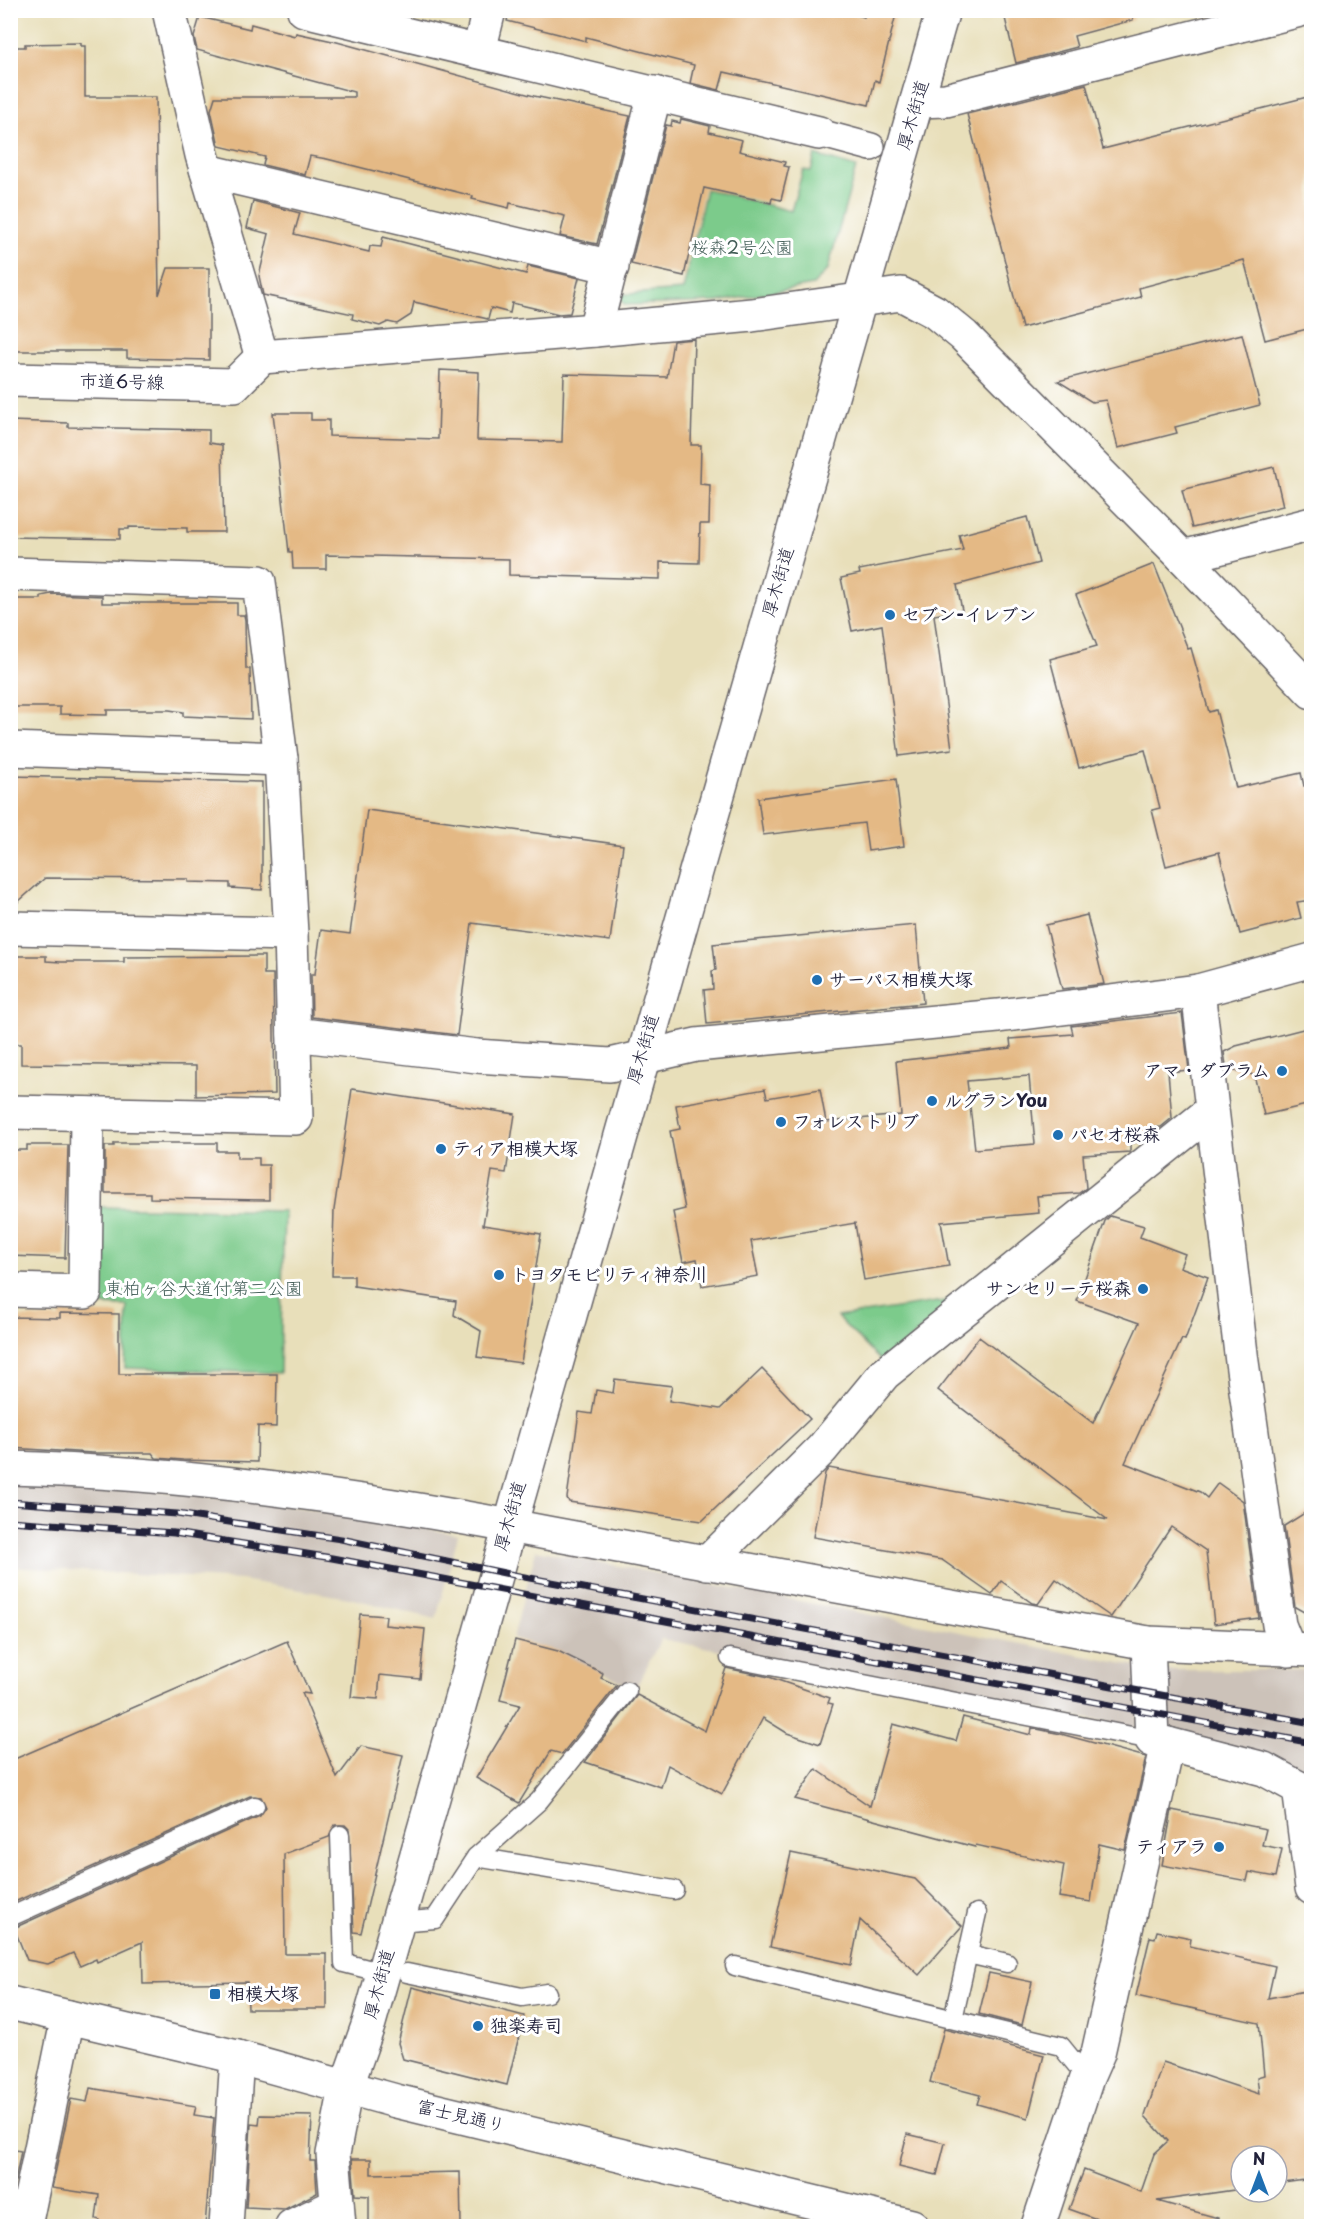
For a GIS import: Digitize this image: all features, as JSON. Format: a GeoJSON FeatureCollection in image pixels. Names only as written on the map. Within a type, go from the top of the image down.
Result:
{"type":"FeatureCollection","features":[{"type":"Feature","properties":{"kind":"street"},"geometry":{"type":"LineString","coordinates":[[169,10],[207,171],[262,357],[752,315],[901,294],[935,312],[964,336],[1184,557],[1311,692]]}},
{"type":"Feature","properties":{"kind":"street"},"geometry":{"type":"LineString","coordinates":[[304,10],[871,147]]}},
{"type":"Feature","properties":{"kind":"street"},"geometry":{"type":"LineString","coordinates":[[479,51],[489,10]]}},
{"type":"Feature","properties":{"kind":"street","name":"厚木街道"},"geometry":{"type":"LineString","coordinates":[[338,2216],[333,2154],[346,2088],[395,1973],[396,1922],[640,1058],[943,10]]}},
{"type":"Feature","properties":{"kind":"street"},"geometry":{"type":"LineString","coordinates":[[917,100],[946,100],[1300,10]]}},
{"type":"Feature","properties":{"kind":"street"},"geometry":{"type":"LineString","coordinates":[[595,330],[655,93]]}},
{"type":"Feature","properties":{"kind":"street"},"geometry":{"type":"LineString","coordinates":[[207,171],[612,267]]}},
{"type":"Feature","properties":{"kind":"street","name":"市道6号線"},"geometry":{"type":"LineString","coordinates":[[10,380],[234,385],[262,357]]}},
{"type":"Feature","properties":{"kind":"street"},"geometry":{"type":"LineString","coordinates":[[1184,557],[1311,524]]}},
{"type":"Feature","properties":{"kind":"street"},"geometry":{"type":"LineString","coordinates":[[10,574],[259,582],[281,759],[291,934],[296,1118],[10,1112]]}},
{"type":"Feature","properties":{"kind":"street"},"geometry":{"type":"LineString","coordinates":[[10,750],[281,759]]}},
{"type":"Feature","properties":{"kind":"street"},"geometry":{"type":"LineString","coordinates":[[10,928],[291,934]]}},
{"type":"Feature","properties":{"kind":"street"},"geometry":{"type":"LineString","coordinates":[[294,1034],[488,1057],[610,1065],[696,1045],[998,1016],[1198,991],[1311,960]]}},
{"type":"Feature","properties":{"kind":"street"},"geometry":{"type":"LineString","coordinates":[[1198,991],[1242,1362],[1279,1625],[1300,1650]]}},
{"type":"Feature","properties":{"kind":"street"},"geometry":{"type":"LineString","coordinates":[[707,1563],[822,1449],[884,1374],[1211,1111]]}},
{"type":"Feature","properties":{"kind":"street"},"geometry":{"type":"LineString","coordinates":[[10,1290],[85,1292],[87,1114]]}},
{"type":"Feature","properties":{"kind":"street"},"geometry":{"type":"LineString","coordinates":[[10,1468],[156,1475],[306,1492],[508,1524],[707,1563],[1148,1643],[1300,1650]]}},
{"type":"Feature","properties":{"kind":"street"},"geometry":{"type":"LineString","coordinates":[[1038,2226],[1087,2078],[1098,2053],[1160,1742],[1148,1643]]}},
{"type":"Feature","properties":{"kind":"street"},"geometry":{"type":"LineString","coordinates":[[1160,1742],[1264,1769],[1305,1789],[1311,1888]]}},
{"type":"Feature","properties":{"kind":"street","name":"富士見通り"},"geometry":{"type":"LineString","coordinates":[[10,2003],[237,2057],[346,2088],[912,2226]]}},
{"type":"Feature","properties":{"kind":"street"},"geometry":{"type":"LineString","coordinates":[[25,2226],[68,2017]]}},
{"type":"Feature","properties":{"kind":"street"},"geometry":{"type":"LineString","coordinates":[[226,2226],[237,2057]]}},
{"type":"Feature","properties":{"kind":"street"},"geometry":{"type":"LineString","coordinates":[[292,2226],[338,2216]]}},
{"type":"Feature","properties":{"kind":"lane"},"geometry":{"type":"LineString","coordinates":[[730,1658],[1160,1742]]}},
{"type":"Feature","properties":{"kind":"lane"},"geometry":{"type":"LineString","coordinates":[[396,1922],[435,1919],[476,1857],[539,1801],[627,1691]]}},
{"type":"Feature","properties":{"kind":"lane"},"geometry":{"type":"LineString","coordinates":[[10,1917],[255,1806]]}},
{"type":"Feature","properties":{"kind":"lane"},"geometry":{"type":"LineString","coordinates":[[340,1835],[344,1963],[522,1997],[547,1993]]}},
{"type":"Feature","properties":{"kind":"lane"},"geometry":{"type":"LineString","coordinates":[[476,1857],[674,1890]]}},
{"type":"Feature","properties":{"kind":"lane"},"geometry":{"type":"LineString","coordinates":[[952,2019],[977,1913]]}},
{"type":"Feature","properties":{"kind":"lane"},"geometry":{"type":"LineString","coordinates":[[968,1954],[1007,1963]]}},
{"type":"Feature","properties":{"kind":"lane"},"geometry":{"type":"LineString","coordinates":[[735,1966],[1061,2046],[1087,2078]]}},
{"type":"Feature","properties":{"kind":"shaded area"},"geometry":{"type":"Polygon","coordinates":[[[11,1478],[53,1479],[363,1515],[458,1535],[436,1619],[349,1598],[241,1580],[11,1567],[11,1478]]]}},
{"type":"Feature","properties":{"kind":"shaded area"},"geometry":{"type":"Polygon","coordinates":[[[536,1550],[1136,1666],[1138,1728],[661,1639],[635,1689],[560,1652],[513,1638],[536,1550]]]}},
{"type":"Feature","properties":{"kind":"shaded area"},"geometry":{"type":"Polygon","coordinates":[[[1160,1670],[1311,1670],[1311,1779],[1165,1729],[1160,1670]]]}},
{"type":"Feature","properties":{"kind":"green space","name":"桜森2号公園"},"geometry":{"type":"Polygon","coordinates":[[[815,155],[856,167],[828,269],[813,285],[717,302],[625,305],[616,295],[683,290],[706,189],[791,211],[803,170],[811,171],[815,155]]]}},
{"type":"Feature","properties":{"kind":"green space","name":"東柏ヶ谷大道付第二公園"},"geometry":{"type":"Polygon","coordinates":[[[98,1207],[284,1211],[280,1373],[125,1368],[127,1306],[96,1305],[98,1207]]]}},
{"type":"Feature","properties":{"kind":"green space"},"geometry":{"type":"Polygon","coordinates":[[[956,1299],[883,1363],[837,1317],[956,1299]]]}},
{"type":"Feature","properties":{"kind":"building"},"geometry":{"type":"Polygon","coordinates":[[[509,10],[839,10],[864,17],[866,10],[897,10],[879,82],[875,80],[869,105],[724,72],[719,90],[690,83],[694,65],[586,37],[586,41],[507,21],[509,10]]]}},
{"type":"Feature","properties":{"kind":"building"},"geometry":{"type":"Polygon","coordinates":[[[1003,10],[1132,10],[1133,20],[1074,36],[1077,47],[1016,63],[1003,10]]]}},
{"type":"Feature","properties":{"kind":"building"},"geometry":{"type":"Polygon","coordinates":[[[200,17],[250,29],[251,24],[295,36],[296,33],[337,42],[534,96],[630,116],[597,244],[560,236],[565,216],[510,203],[509,208],[472,199],[473,196],[310,156],[305,175],[263,165],[265,157],[219,146],[211,110],[215,97],[354,97],[354,92],[197,50],[194,37],[200,17]]]}},
{"type":"Feature","properties":{"kind":"building"},"geometry":{"type":"Polygon","coordinates":[[[81,43],[81,46],[85,46],[85,97],[156,97],[159,295],[168,268],[209,268],[209,360],[127,358],[127,351],[10,351],[14,77],[10,77],[10,47],[25,47],[25,44],[81,43]]]}},
{"type":"Feature","properties":{"kind":"building"},"geometry":{"type":"Polygon","coordinates":[[[1086,84],[1103,149],[1311,96],[1311,328],[1265,340],[1244,260],[1139,288],[1141,297],[1022,328],[967,114],[1086,84]]]}},
{"type":"Feature","properties":{"kind":"building"},"geometry":{"type":"Polygon","coordinates":[[[681,119],[710,126],[709,132],[742,140],[739,151],[785,162],[784,166],[789,167],[781,200],[772,198],[771,203],[704,188],[684,276],[631,264],[666,125],[671,126],[672,121],[680,123],[681,119]]]}},
{"type":"Feature","properties":{"kind":"building"},"geometry":{"type":"Polygon","coordinates":[[[253,201],[300,213],[294,234],[369,252],[370,246],[381,247],[383,237],[526,274],[528,266],[579,278],[570,313],[559,314],[512,303],[510,313],[491,308],[488,319],[414,302],[411,315],[397,324],[388,322],[380,326],[352,319],[353,314],[263,295],[259,276],[269,234],[247,228],[253,201]]]}},
{"type":"Feature","properties":{"kind":"building"},"geometry":{"type":"Polygon","coordinates":[[[1242,334],[1260,405],[1175,427],[1177,433],[1118,448],[1106,400],[1092,402],[1058,381],[1242,334]]]}},
{"type":"Feature","properties":{"kind":"building"},"geometry":{"type":"Polygon","coordinates":[[[694,339],[691,445],[701,445],[700,484],[710,485],[709,524],[700,524],[699,563],[660,562],[660,579],[509,575],[509,559],[326,555],[326,569],[293,569],[292,552],[289,552],[273,413],[311,413],[311,420],[329,420],[329,436],[438,439],[440,370],[479,372],[477,440],[562,442],[564,374],[667,377],[673,341],[694,339]]]}},
{"type":"Feature","properties":{"kind":"building"},"geometry":{"type":"Polygon","coordinates":[[[10,421],[68,423],[68,427],[209,430],[209,443],[222,445],[224,532],[187,532],[187,528],[129,527],[129,529],[120,529],[120,539],[10,537],[10,421]]]}},
{"type":"Feature","properties":{"kind":"building"},"geometry":{"type":"Polygon","coordinates":[[[1274,467],[1283,506],[1192,528],[1182,490],[1274,467]]]}},
{"type":"Feature","properties":{"kind":"building"},"geometry":{"type":"Polygon","coordinates":[[[1027,517],[1039,563],[957,585],[962,610],[934,615],[952,749],[899,756],[882,625],[852,631],[841,578],[860,574],[859,570],[963,550],[959,535],[1027,517]]]}},
{"type":"Feature","properties":{"kind":"building"},"geometry":{"type":"Polygon","coordinates":[[[1154,564],[1188,649],[1191,648],[1209,712],[1216,710],[1236,788],[1301,773],[1304,786],[1311,784],[1311,900],[1297,902],[1301,918],[1240,934],[1219,852],[1166,866],[1152,810],[1160,808],[1145,750],[1079,768],[1050,659],[1097,646],[1076,595],[1154,564]]]}},
{"type":"Feature","properties":{"kind":"building"},"geometry":{"type":"Polygon","coordinates":[[[51,594],[102,596],[102,603],[237,603],[237,615],[244,615],[245,620],[246,669],[250,669],[251,719],[183,716],[183,712],[169,710],[107,710],[107,715],[60,714],[60,707],[10,707],[10,599],[41,599],[41,596],[51,594]]]}},
{"type":"Feature","properties":{"kind":"building"},"geometry":{"type":"Polygon","coordinates":[[[10,776],[262,782],[262,890],[230,888],[230,883],[188,882],[188,879],[45,878],[10,909],[10,776]]]}},
{"type":"Feature","properties":{"kind":"building"},"geometry":{"type":"Polygon","coordinates":[[[896,779],[904,846],[868,851],[864,823],[763,835],[758,798],[896,779]]]}},
{"type":"Feature","properties":{"kind":"building"},"geometry":{"type":"Polygon","coordinates":[[[367,810],[623,845],[610,941],[472,923],[457,1035],[312,1017],[311,974],[315,974],[321,930],[350,934],[367,810]]]}},
{"type":"Feature","properties":{"kind":"building"},"geometry":{"type":"Polygon","coordinates":[[[1087,915],[1104,984],[1062,989],[1046,925],[1087,915]]]}},
{"type":"Feature","properties":{"kind":"building","name":"サーパス相模大塚"},"geometry":{"type":"Polygon","coordinates":[[[916,925],[923,1003],[707,1024],[704,990],[713,989],[712,971],[716,970],[713,944],[916,925]]]}},
{"type":"Feature","properties":{"kind":"building"},"geometry":{"type":"Polygon","coordinates":[[[10,956],[46,956],[46,961],[61,962],[124,962],[124,957],[264,956],[264,974],[273,974],[275,1094],[196,1096],[196,1066],[21,1064],[21,1044],[10,1044],[10,956]]]}},
{"type":"Feature","properties":{"kind":"building"},"geometry":{"type":"Polygon","coordinates":[[[1182,1013],[1189,1070],[1168,1072],[1172,1118],[1161,1127],[1153,1128],[1154,1133],[1143,1142],[1130,1143],[1130,1152],[1083,1155],[1086,1188],[1079,1193],[1037,1196],[1039,1213],[941,1222],[949,1266],[864,1280],[855,1223],[751,1241],[758,1276],[702,1286],[697,1259],[683,1262],[673,1212],[685,1209],[670,1131],[680,1129],[676,1105],[765,1089],[767,1098],[820,1089],[826,1122],[901,1115],[896,1061],[1011,1048],[1010,1039],[1073,1034],[1071,1026],[1182,1013]],[[1029,1076],[967,1081],[975,1149],[1035,1144],[1029,1076]]]}},
{"type":"Feature","properties":{"kind":"building","name":"アマ・ダブラム"},"geometry":{"type":"Polygon","coordinates":[[[1311,1027],[1311,1104],[1264,1115],[1254,1075],[1238,1072],[1226,1065],[1224,1052],[1236,1046],[1311,1027]]]}},
{"type":"Feature","properties":{"kind":"building"},"geometry":{"type":"Polygon","coordinates":[[[352,1089],[515,1114],[506,1173],[492,1171],[483,1225],[541,1234],[521,1363],[477,1357],[481,1331],[454,1315],[456,1301],[354,1286],[354,1276],[332,1276],[334,1210],[352,1089]]]}},
{"type":"Feature","properties":{"kind":"building"},"geometry":{"type":"Polygon","coordinates":[[[114,1143],[217,1143],[217,1151],[237,1151],[237,1158],[259,1158],[259,1165],[269,1165],[269,1200],[150,1198],[150,1193],[105,1193],[105,1146],[114,1146],[114,1143]]]}},
{"type":"Feature","properties":{"kind":"building"},"geometry":{"type":"Polygon","coordinates":[[[27,1145],[68,1145],[65,1258],[10,1256],[10,1150],[27,1150],[27,1145]]]}},
{"type":"Feature","properties":{"kind":"building"},"geometry":{"type":"Polygon","coordinates":[[[1110,1216],[1144,1226],[1140,1237],[1185,1254],[1180,1267],[1208,1277],[1185,1340],[1182,1339],[1125,1463],[1200,1492],[1207,1498],[1218,1483],[1243,1501],[1259,1618],[1214,1624],[1206,1551],[1171,1527],[1111,1617],[1056,1579],[1038,1604],[1032,1603],[1001,1581],[992,1595],[942,1560],[813,1537],[825,1473],[829,1468],[1108,1520],[938,1390],[979,1337],[1093,1423],[1139,1323],[1077,1301],[1105,1221],[1110,1216]]]}},
{"type":"Feature","properties":{"kind":"building"},"geometry":{"type":"Polygon","coordinates":[[[60,1313],[119,1314],[119,1374],[277,1374],[276,1427],[258,1426],[257,1462],[156,1458],[152,1453],[93,1453],[10,1448],[10,1317],[60,1318],[60,1313]]]}},
{"type":"Feature","properties":{"kind":"building"},"geometry":{"type":"Polygon","coordinates":[[[762,1369],[810,1419],[702,1521],[569,1502],[567,1498],[579,1412],[592,1414],[596,1390],[613,1393],[615,1379],[672,1386],[669,1401],[720,1409],[762,1369]]]}},
{"type":"Feature","properties":{"kind":"building"},"geometry":{"type":"Polygon","coordinates":[[[1311,1509],[1311,1616],[1295,1607],[1284,1526],[1311,1509]]]}},
{"type":"Feature","properties":{"kind":"building"},"geometry":{"type":"Polygon","coordinates":[[[360,1614],[386,1616],[385,1625],[425,1629],[420,1679],[380,1675],[378,1699],[351,1697],[360,1614]]]}},
{"type":"Feature","properties":{"kind":"building"},"geometry":{"type":"Polygon","coordinates":[[[515,1640],[558,1651],[603,1673],[601,1678],[617,1685],[562,1754],[551,1751],[519,1803],[476,1778],[520,1705],[500,1700],[515,1640]]]}},
{"type":"Feature","properties":{"kind":"building"},"geometry":{"type":"Polygon","coordinates":[[[287,1641],[310,1694],[302,1693],[337,1778],[361,1746],[403,1755],[361,1933],[354,1932],[349,1829],[345,1825],[335,1825],[329,1837],[284,1854],[285,1954],[327,1954],[327,2009],[248,2009],[247,1982],[143,1984],[142,1942],[97,1962],[96,1959],[80,1966],[73,1953],[48,1964],[27,1960],[14,1928],[260,1816],[266,1807],[261,1797],[250,1796],[10,1904],[10,1761],[287,1641]]]}},
{"type":"Feature","properties":{"kind":"building"},"geometry":{"type":"Polygon","coordinates":[[[726,1668],[769,1677],[830,1698],[828,1703],[833,1704],[820,1744],[787,1733],[763,1718],[722,1794],[668,1765],[661,1787],[585,1762],[637,1695],[705,1731],[726,1668]]]}},
{"type":"Feature","properties":{"kind":"building"},"geometry":{"type":"Polygon","coordinates":[[[963,1717],[1031,1735],[1032,1728],[1061,1734],[1146,1757],[1125,1850],[1099,1844],[1091,1902],[1059,1897],[1064,1865],[976,1845],[975,1847],[795,1799],[816,1769],[870,1806],[893,1724],[956,1741],[963,1717]]]}},
{"type":"Feature","properties":{"kind":"building","name":"ティアラ"},"geometry":{"type":"Polygon","coordinates":[[[1172,1810],[1266,1829],[1262,1845],[1282,1849],[1276,1877],[1249,1872],[1247,1881],[1162,1865],[1172,1810]]]}},
{"type":"Feature","properties":{"kind":"building"},"geometry":{"type":"Polygon","coordinates":[[[791,1853],[915,1879],[962,1926],[919,1975],[860,1920],[851,1965],[770,1947],[791,1853]]]}},
{"type":"Feature","properties":{"kind":"building"},"geometry":{"type":"Polygon","coordinates":[[[1157,1931],[1191,1938],[1190,1946],[1275,1966],[1268,1998],[1311,1990],[1311,2179],[1289,2182],[1289,2144],[1229,2144],[1229,2191],[1157,2201],[1218,2218],[1217,2226],[1116,2226],[1069,2209],[1084,2170],[1141,2192],[1154,2154],[1168,2141],[1145,2116],[1163,2062],[1259,2094],[1257,2077],[1264,2075],[1259,2023],[1136,1996],[1150,1937],[1155,1938],[1157,1931]]]}},
{"type":"Feature","properties":{"kind":"building"},"geometry":{"type":"Polygon","coordinates":[[[989,1973],[1032,1982],[1022,2025],[979,2014],[989,1973]]]}},
{"type":"Feature","properties":{"kind":"building"},"geometry":{"type":"Polygon","coordinates":[[[412,1987],[524,2016],[507,2085],[403,2059],[398,2043],[412,1987]]]}},
{"type":"Feature","properties":{"kind":"building"},"geometry":{"type":"Polygon","coordinates":[[[944,2029],[1044,2055],[1028,2118],[977,2104],[980,2095],[930,2082],[944,2029]]]}},
{"type":"Feature","properties":{"kind":"building"},"geometry":{"type":"Polygon","coordinates":[[[90,2088],[196,2106],[194,2115],[214,2118],[205,2226],[99,2226],[100,2220],[96,2219],[99,2195],[52,2188],[71,2099],[87,2102],[90,2088]]]}},
{"type":"Feature","properties":{"kind":"building"},"geometry":{"type":"Polygon","coordinates":[[[260,2115],[312,2116],[310,2161],[315,2161],[317,2193],[285,2209],[246,2207],[251,2124],[259,2125],[260,2115]]]}},
{"type":"Feature","properties":{"kind":"building"},"geometry":{"type":"Polygon","coordinates":[[[907,2134],[945,2143],[937,2175],[899,2166],[907,2134]]]}},
{"type":"Feature","properties":{"kind":"building"},"geometry":{"type":"Polygon","coordinates":[[[10,2149],[21,2151],[15,2181],[10,2181],[10,2149]]]}},
{"type":"Feature","properties":{"kind":"building"},"geometry":{"type":"Polygon","coordinates":[[[352,2159],[371,2159],[371,2174],[460,2172],[461,2226],[369,2226],[369,2196],[355,2195],[352,2159]]]}},
{"type":"Feature","properties":{"kind":"railway"},"geometry":{"type":"LineString","coordinates":[[10,1502],[177,1514],[341,1539],[519,1576],[1312,1723]]}},
{"type":"Feature","properties":{"kind":"railway"},"geometry":{"type":"LineString","coordinates":[[10,1521],[174,1533],[332,1558],[1312,1743]]}},
{"type":"Feature","properties":{"kind":"place","name":"セブン-イレブン"},"geometry":{"type":"Point","coordinates":[890,615]}},
{"type":"Feature","properties":{"kind":"place","name":"サーパス相模大塚"},"geometry":{"type":"Point","coordinates":[817,980]}},
{"type":"Feature","properties":{"kind":"place","name":"アマ・ダブラム"},"geometry":{"type":"Point","coordinates":[1282,1071]}},
{"type":"Feature","properties":{"kind":"place","name":"ルグランYou"},"geometry":{"type":"Point","coordinates":[932,1101]}},
{"type":"Feature","properties":{"kind":"place","name":"フォレストリブ"},"geometry":{"type":"Point","coordinates":[781,1122]}},
{"type":"Feature","properties":{"kind":"place","name":"パセオ桜森"},"geometry":{"type":"Point","coordinates":[1058,1135]}},
{"type":"Feature","properties":{"kind":"place","name":"ティア相模大塚"},"geometry":{"type":"Point","coordinates":[441,1149]}},
{"type":"Feature","properties":{"kind":"place","name":"トヨタモビリティ神奈川"},"geometry":{"type":"Point","coordinates":[499,1275]}},
{"type":"Feature","properties":{"kind":"place","name":"サンセリーテ桜森"},"geometry":{"type":"Point","coordinates":[1143,1289]}},
{"type":"Feature","properties":{"kind":"place","name":"ティアラ"},"geometry":{"type":"Point","coordinates":[1219,1847]}},
{"type":"Feature","properties":{"kind":"place","name":"相模大塚"},"geometry":{"type":"Point","coordinates":[215,1994]}},
{"type":"Feature","properties":{"kind":"place","name":"独楽寿司"},"geometry":{"type":"Point","coordinates":[478,2026]}}]}
